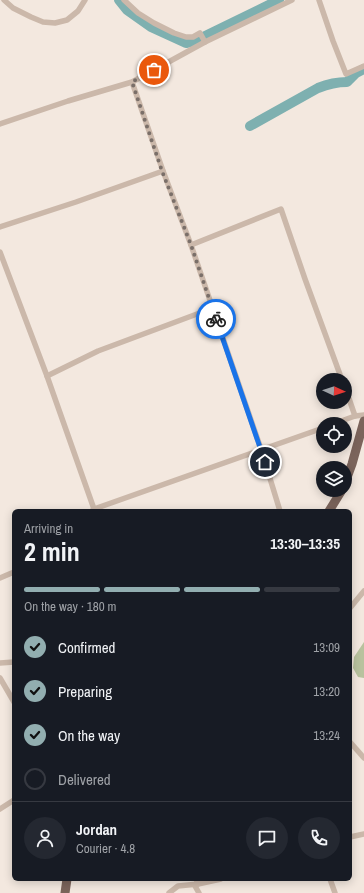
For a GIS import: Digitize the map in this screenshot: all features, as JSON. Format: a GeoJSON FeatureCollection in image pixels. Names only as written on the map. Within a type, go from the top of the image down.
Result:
{"type":"FeatureCollection","features":[{"type":"Feature","properties":{"kind":"main road"},"geometry":{"type":"LineString","coordinates":[[352,463],[364,421]]}},
{"type":"Feature","properties":{"kind":"main road"},"geometry":{"type":"LineString","coordinates":[[329,509],[337,497]]}},
{"type":"Feature","properties":{"kind":"main road"},"geometry":{"type":"LineString","coordinates":[[65,893],[68,881]]}},
{"type":"Feature","properties":{"kind":"street"},"geometry":{"type":"LineString","coordinates":[[4,0],[13,8],[43,22],[55,23],[67,20],[78,11],[85,0]]}},
{"type":"Feature","properties":{"kind":"street"},"geometry":{"type":"LineString","coordinates":[[124,0],[138,13],[154,23],[186,37],[193,37],[200,34],[205,42]]}},
{"type":"Feature","properties":{"kind":"street"},"geometry":{"type":"LineString","coordinates":[[0,124],[68,101],[132,82],[205,42],[292,0]]}},
{"type":"Feature","properties":{"kind":"street"},"geometry":{"type":"LineString","coordinates":[[319,0],[346,74],[364,66]]}},
{"type":"Feature","properties":{"kind":"street"},"geometry":{"type":"LineString","coordinates":[[132,82],[162,171],[191,245],[261,449],[279,509]]}},
{"type":"Feature","properties":{"kind":"street"},"geometry":{"type":"LineString","coordinates":[[0,226],[76,202],[162,171]]}},
{"type":"Feature","properties":{"kind":"street"},"geometry":{"type":"LineString","coordinates":[[191,245],[280,209],[339,373]]}},
{"type":"Feature","properties":{"kind":"street"},"geometry":{"type":"LineString","coordinates":[[0,252],[47,376],[93,509]]}},
{"type":"Feature","properties":{"kind":"street"},"geometry":{"type":"LineString","coordinates":[[47,376],[98,351],[212,308]]}},
{"type":"Feature","properties":{"kind":"street"},"geometry":{"type":"LineString","coordinates":[[352,407],[355,416]]}},
{"type":"Feature","properties":{"kind":"street"},"geometry":{"type":"LineString","coordinates":[[352,417],[364,415]]}},
{"type":"Feature","properties":{"kind":"street"},"geometry":{"type":"LineString","coordinates":[[96,509],[316,430]]}},
{"type":"Feature","properties":{"kind":"street"},"geometry":{"type":"LineString","coordinates":[[0,578],[12,573]]}},
{"type":"Feature","properties":{"kind":"street"},"geometry":{"type":"LineString","coordinates":[[352,606],[364,591]]}},
{"type":"Feature","properties":{"kind":"street"},"geometry":{"type":"LineString","coordinates":[[0,663],[12,662]]}},
{"type":"Feature","properties":{"kind":"street"},"geometry":{"type":"LineString","coordinates":[[0,678],[12,699]]}},
{"type":"Feature","properties":{"kind":"street"},"geometry":{"type":"LineString","coordinates":[[352,744],[364,758]]}},
{"type":"Feature","properties":{"kind":"street"},"geometry":{"type":"LineString","coordinates":[[0,809],[12,801]]}},
{"type":"Feature","properties":{"kind":"street"},"geometry":{"type":"LineString","coordinates":[[352,837],[364,834]]}},
{"type":"Feature","properties":{"kind":"street"},"geometry":{"type":"LineString","coordinates":[[331,881],[335,893]]}},
{"type":"Feature","properties":{"kind":"street"},"geometry":{"type":"LineString","coordinates":[[169,893],[178,886],[197,882],[195,886],[199,893]]}},
{"type":"Feature","properties":{"kind":"green space"},"geometry":{"type":"Polygon","coordinates":[[[364,642],[364,678],[358,677],[353,668],[354,657],[364,642]]]}},
{"type":"Feature","properties":{"kind":"waterway"},"geometry":{"type":"LineString","coordinates":[[119,0],[127,10],[151,27],[186,43],[195,41],[279,0]]}},
{"type":"Feature","properties":{"kind":"waterway"},"geometry":{"type":"LineString","coordinates":[[250,126],[318,88],[325,85],[347,82],[356,73],[364,69]]}},
{"type":"Feature","properties":{"kind":"way so far"},"geometry":{"type":"LineString","coordinates":[[154,70],[132,82],[162,171],[191,245],[216,319]]}},
{"type":"Feature","properties":{"kind":"route"},"geometry":{"type":"LineString","coordinates":[[216,319],[265,462]]}}]}
